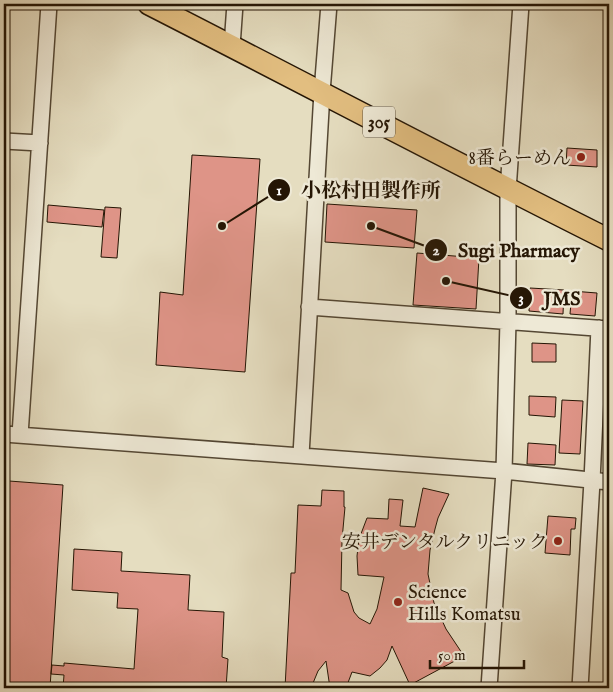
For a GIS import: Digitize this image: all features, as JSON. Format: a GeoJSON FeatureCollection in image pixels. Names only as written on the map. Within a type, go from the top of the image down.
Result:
{"type":"FeatureCollection","features":[{"type":"Feature","properties":{"kind":"highway","name":"305"},"geometry":{"type":"LineString","coordinates":[[149,4],[508,190],[609,240]]}},
{"type":"Feature","properties":{"kind":"street"},"geometry":{"type":"LineString","coordinates":[[20,435],[50,4]]}},
{"type":"Feature","properties":{"kind":"street"},"geometry":{"type":"LineString","coordinates":[[232,46],[235,4]]}},
{"type":"Feature","properties":{"kind":"street"},"geometry":{"type":"LineString","coordinates":[[301,455],[322,92],[329,4]]}},
{"type":"Feature","properties":{"kind":"street"},"geometry":{"type":"LineString","coordinates":[[489,688],[504,471],[508,322],[508,190],[521,4]]}},
{"type":"Feature","properties":{"kind":"street"},"geometry":{"type":"LineString","coordinates":[[4,141],[40,144]]}},
{"type":"Feature","properties":{"kind":"street"},"geometry":{"type":"LineString","coordinates":[[309,307],[604,329],[592,481],[580,688]]}},
{"type":"Feature","properties":{"kind":"street"},"geometry":{"type":"LineString","coordinates":[[4,434],[504,471],[609,482]]}},
{"type":"Feature","properties":{"kind":"building","name":"8番らーめん"},"geometry":{"type":"Polygon","coordinates":[[[567,148],[597,150],[597,167],[566,165],[567,148]]]}},
{"type":"Feature","properties":{"kind":"building"},"geometry":{"type":"Polygon","coordinates":[[[192,155],[260,159],[245,372],[156,365],[160,292],[183,295],[192,155]]]}},
{"type":"Feature","properties":{"kind":"building"},"geometry":{"type":"Polygon","coordinates":[[[327,204],[417,210],[414,248],[325,242],[327,204]]]}},
{"type":"Feature","properties":{"kind":"building"},"geometry":{"type":"Polygon","coordinates":[[[48,205],[104,210],[102,227],[47,222],[48,205]]]}},
{"type":"Feature","properties":{"kind":"building"},"geometry":{"type":"Polygon","coordinates":[[[105,207],[121,208],[117,258],[101,257],[105,207]]]}},
{"type":"Feature","properties":{"kind":"building"},"geometry":{"type":"Polygon","coordinates":[[[417,253],[479,258],[476,309],[413,305],[417,253]]]}},
{"type":"Feature","properties":{"kind":"building"},"geometry":{"type":"Polygon","coordinates":[[[530,288],[564,290],[563,314],[529,311],[530,288]]]}},
{"type":"Feature","properties":{"kind":"building"},"geometry":{"type":"Polygon","coordinates":[[[572,291],[597,293],[595,316],[570,314],[572,291]]]}},
{"type":"Feature","properties":{"kind":"building"},"geometry":{"type":"Polygon","coordinates":[[[532,343],[556,344],[556,362],[532,362],[532,343]]]}},
{"type":"Feature","properties":{"kind":"building"},"geometry":{"type":"Polygon","coordinates":[[[529,396],[556,397],[555,417],[529,415],[529,396]]]}},
{"type":"Feature","properties":{"kind":"building"},"geometry":{"type":"Polygon","coordinates":[[[562,400],[583,401],[580,454],[559,453],[562,400]]]}},
{"type":"Feature","properties":{"kind":"building"},"geometry":{"type":"Polygon","coordinates":[[[528,443],[556,445],[555,465],[527,464],[528,443]]]}},
{"type":"Feature","properties":{"kind":"building"},"geometry":{"type":"Polygon","coordinates":[[[9,481],[63,485],[50,688],[4,688],[4,572],[9,481]]]}},
{"type":"Feature","properties":{"kind":"building"},"geometry":{"type":"Polygon","coordinates":[[[423,488],[449,494],[435,529],[430,550],[428,574],[434,603],[446,629],[464,656],[410,685],[392,646],[387,660],[380,668],[370,676],[352,672],[346,688],[330,688],[326,661],[318,671],[311,688],[285,688],[291,573],[295,573],[298,505],[321,506],[322,490],[344,491],[341,590],[348,593],[354,612],[359,618],[370,624],[377,609],[384,577],[358,575],[357,556],[359,539],[367,518],[388,519],[389,499],[403,500],[400,526],[415,527],[423,488]]]}},
{"type":"Feature","properties":{"kind":"building","name":"安井デンタルクリニック"},"geometry":{"type":"Polygon","coordinates":[[[548,516],[576,518],[575,529],[571,529],[570,555],[545,553],[548,516]]]}},
{"type":"Feature","properties":{"kind":"building"},"geometry":{"type":"Polygon","coordinates":[[[74,549],[122,552],[121,571],[190,575],[188,610],[224,612],[222,657],[228,659],[226,688],[63,688],[64,675],[51,674],[52,665],[64,666],[64,663],[134,669],[138,609],[117,608],[118,593],[72,590],[74,549]]]}},
{"type":"Feature","properties":{"kind":"place","name":"8番らーめん"},"geometry":{"type":"Point","coordinates":[581,157]}},
{"type":"Feature","properties":{"kind":"place","name":"小松村田製作所"},"geometry":{"type":"Point","coordinates":[222,226]}},
{"type":"Feature","properties":{"kind":"place","name":"Sugi Pharmacy"},"geometry":{"type":"Point","coordinates":[371,226]}},
{"type":"Feature","properties":{"kind":"place","name":"JMS"},"geometry":{"type":"Point","coordinates":[446,281]}},
{"type":"Feature","properties":{"kind":"place","name":"安井デンタルクリニック"},"geometry":{"type":"Point","coordinates":[558,541]}},
{"type":"Feature","properties":{"kind":"place","name":"Science Hills Komatsu"},"geometry":{"type":"Point","coordinates":[398,602]}}]}
